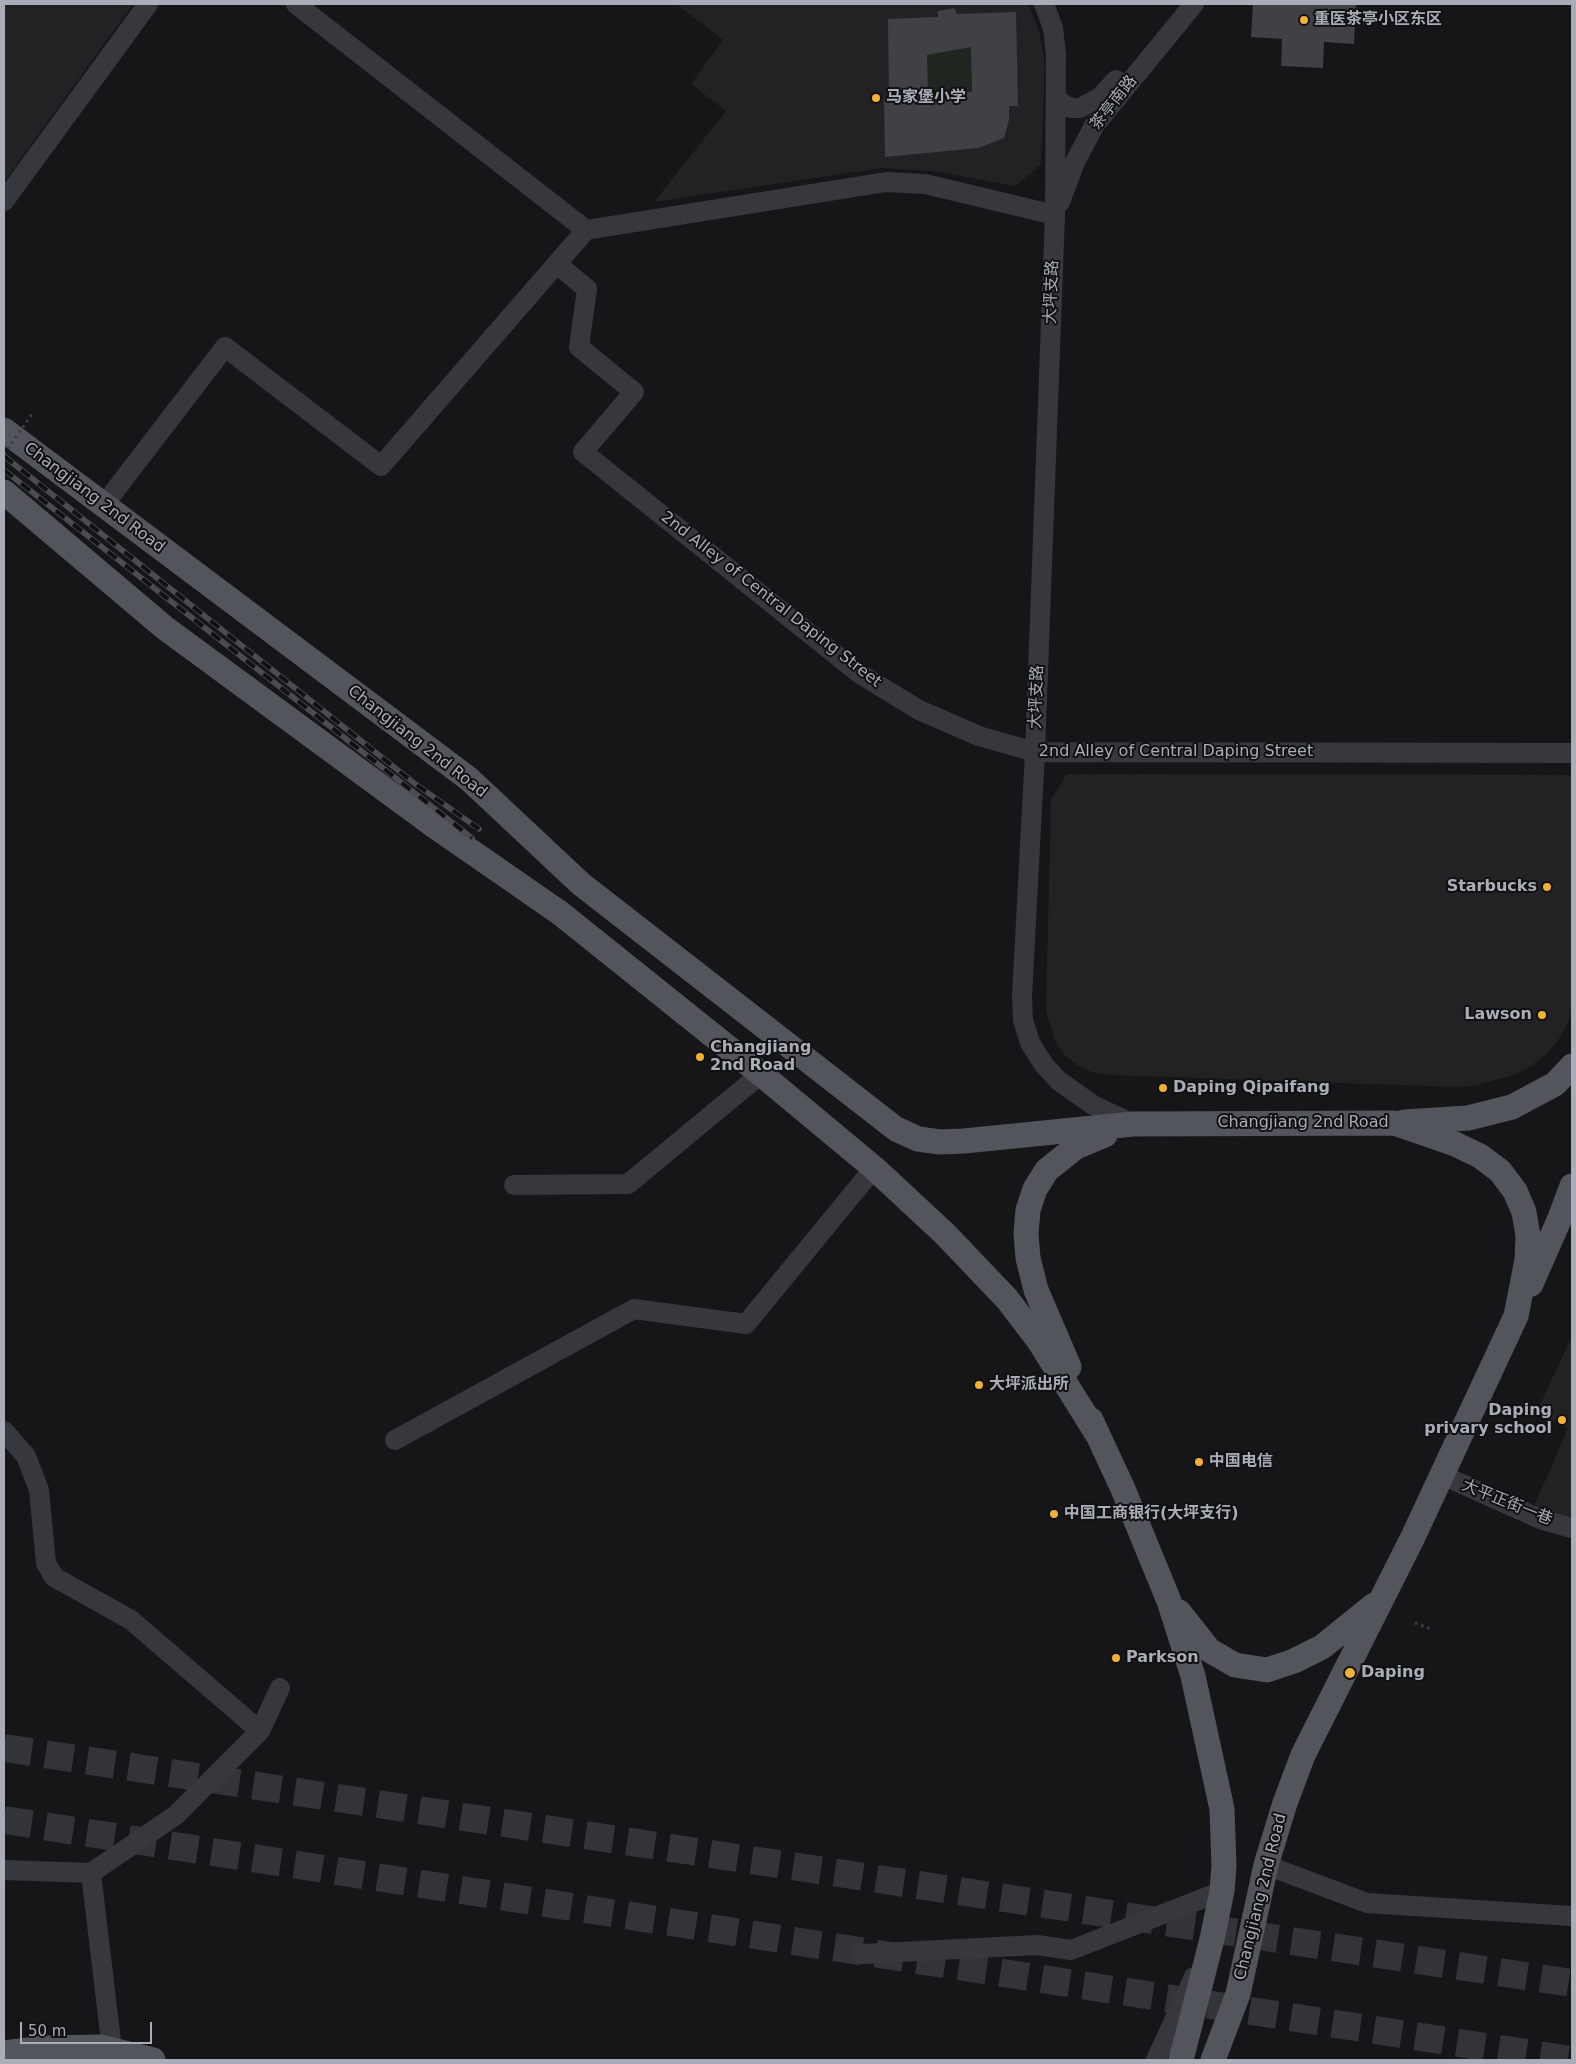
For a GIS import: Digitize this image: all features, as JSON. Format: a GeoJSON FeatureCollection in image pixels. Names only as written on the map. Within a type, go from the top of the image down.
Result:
{"type":"FeatureCollection","features":[{"type":"Feature","properties":{"kind":"main road","name":"Changjiang 2nd Road"},"geometry":{"type":"LineString","coordinates":[[4,430],[469,779],[581,884],[896,1130],[918,1139],[940,1142],[964,1142],[1133,1124]]}},
{"type":"Feature","properties":{"kind":"main road","name":"Changjiang 2nd Road"},"geometry":{"type":"LineString","coordinates":[[4,492],[165,628],[433,826],[560,914],[874,1168],[945,1234],[1007,1299],[1039,1341],[1097,1434]]}},
{"type":"Feature","properties":{"kind":"main road"},"geometry":{"type":"LineString","coordinates":[[1133,1124],[1394,1123],[1468,1118],[1512,1107],[1555,1084],[1572,1066]]}},
{"type":"Feature","properties":{"kind":"main road","name":"Changjiang 2nd Road"},"geometry":{"type":"LineString","coordinates":[[1213,2060],[1238,1994],[1266,1865],[1285,1803],[1303,1755],[1442,1475],[1516,1316],[1527,1260],[1528,1236],[1524,1212],[1515,1191],[1500,1171],[1480,1156],[1455,1144],[1394,1123]]}},
{"type":"Feature","properties":{"kind":"main road","name":"Changjiang 2nd Road"},"geometry":{"type":"LineString","coordinates":[[1133,1124],[1076,1147],[1047,1170],[1035,1189],[1028,1210],[1026,1234],[1028,1258],[1036,1290],[1097,1434],[1123,1489],[1169,1601],[1193,1676],[1222,1809],[1224,1866],[1222,1891],[1212,1939],[1181,2060]]}},
{"type":"Feature","properties":{"kind":"main road"},"geometry":{"type":"LineString","coordinates":[[1516,1316],[1566,1220],[1572,1186]]}},
{"type":"Feature","properties":{"kind":"main road","name":"Changjiang 2nd Road"},"geometry":{"type":"LineString","coordinates":[[1169,1601],[1209,1650],[1235,1665],[1267,1670],[1294,1661],[1322,1647],[1380,1600]]}},
{"type":"Feature","properties":{"kind":"main road"},"geometry":{"type":"LineString","coordinates":[[4,2053],[44,2048],[100,2047],[112,2055],[154,2060]]}},
{"type":"Feature","properties":{"kind":"street"},"geometry":{"type":"LineString","coordinates":[[4,201],[148,4]]}},
{"type":"Feature","properties":{"kind":"street"},"geometry":{"type":"LineString","coordinates":[[296,4],[586,230]]}},
{"type":"Feature","properties":{"kind":"street","name":"大坪支路"},"geometry":{"type":"LineString","coordinates":[[1044,4],[1053,28],[1056,54],[1055,215],[1035,752],[1022,996],[1023,1020],[1030,1043],[1044,1065],[1059,1081],[1093,1105],[1133,1124]]}},
{"type":"Feature","properties":{"kind":"street"},"geometry":{"type":"LineString","coordinates":[[1056,97],[1063,104],[1072,108],[1080,108],[1090,104],[1099,98],[1147,44],[1188,11]]}},
{"type":"Feature","properties":{"kind":"street","name":"茶亭南路"},"geometry":{"type":"LineString","coordinates":[[1055,215],[1075,162],[1094,126],[1188,11]]}},
{"type":"Feature","properties":{"kind":"street"},"geometry":{"type":"LineString","coordinates":[[103,506],[225,347],[381,466],[586,230],[886,182],[925,184],[1055,215]]}},
{"type":"Feature","properties":{"kind":"street","name":"2nd Alley of Central Daping Street"},"geometry":{"type":"LineString","coordinates":[[557,264],[587,289],[579,347],[634,392],[583,452],[860,674],[918,710],[979,736],[1035,752],[1572,753]]}},
{"type":"Feature","properties":{"kind":"street"},"geometry":{"type":"LineString","coordinates":[[514,1185],[628,1184],[760,1074]]}},
{"type":"Feature","properties":{"kind":"street"},"geometry":{"type":"LineString","coordinates":[[395,1440],[634,1309],[746,1324],[874,1168]]}},
{"type":"Feature","properties":{"kind":"street"},"geometry":{"type":"LineString","coordinates":[[4,1431],[26,1456],[39,1490],[46,1563],[54,1577],[131,1620],[260,1731]]}},
{"type":"Feature","properties":{"kind":"street","name":"大平正街一巷"},"geometry":{"type":"LineString","coordinates":[[1442,1475],[1540,1519],[1572,1528]]}},
{"type":"Feature","properties":{"kind":"street"},"geometry":{"type":"LineString","coordinates":[[4,1870],[91,1873],[176,1815],[260,1731],[280,1688]]}},
{"type":"Feature","properties":{"kind":"street"},"geometry":{"type":"LineString","coordinates":[[1266,1865],[1368,1903],[1570,1915]]}},
{"type":"Feature","properties":{"kind":"street"},"geometry":{"type":"LineString","coordinates":[[91,1873],[112,2055]]}},
{"type":"Feature","properties":{"kind":"street"},"geometry":{"type":"LineString","coordinates":[[862,1954],[1037,1945],[1071,1950],[1222,1891]]}},
{"type":"Feature","properties":{"kind":"street"},"geometry":{"type":"LineString","coordinates":[[1156,2060],[1212,1939]]}},
{"type":"Feature","properties":{"kind":"street"},"geometry":{"type":"LineString","coordinates":[[1227,2060],[1238,1994]]}},
{"type":"Feature","properties":{"kind":"path"},"geometry":{"type":"LineString","coordinates":[[4,454],[32,414]]}},
{"type":"Feature","properties":{"kind":"path"},"geometry":{"type":"LineString","coordinates":[[1415,1623],[1433,1630]]}},
{"type":"Feature","properties":{"kind":"shaded area"},"geometry":{"type":"Polygon","coordinates":[[[4,4],[133,4],[4,182],[4,4]]]}},
{"type":"Feature","properties":{"kind":"shaded area","name":"马家堡小学"},"geometry":{"type":"Polygon","coordinates":[[[676,4],[1028,4],[1039,31],[1045,62],[1041,164],[1016,186],[932,171],[882,168],[654,202],[726,111],[691,84],[723,40],[676,4]]]}},
{"type":"Feature","properties":{"kind":"shaded area"},"geometry":{"type":"Polygon","coordinates":[[[971,47],[972,96],[965,92],[935,92],[935,97],[928,97],[927,55],[971,47]]]}},
{"type":"Feature","properties":{"kind":"shaded area"},"geometry":{"type":"Polygon","coordinates":[[[1067,774],[1572,775],[1572,1010],[1567,1025],[1557,1042],[1544,1056],[1528,1068],[1511,1076],[1477,1085],[1458,1087],[1108,1075],[1092,1072],[1077,1065],[1065,1055],[1055,1041],[1046,1010],[1051,799],[1067,774]]]}},
{"type":"Feature","properties":{"kind":"shaded area","name":"Daping privary school"},"geometry":{"type":"Polygon","coordinates":[[[1572,1336],[1572,1518],[1533,1509],[1568,1428],[1536,1413],[1572,1336]]]}},
{"type":"Feature","properties":{"kind":"building","name":"重医茶亭小区东区"},"geometry":{"type":"Polygon","coordinates":[[[1253,4],[1356,4],[1354,44],[1324,42],[1323,68],[1281,66],[1282,39],[1251,37],[1253,4]]]}},
{"type":"Feature","properties":{"kind":"building"},"geometry":{"type":"Polygon","coordinates":[[[954,8],[957,14],[1016,12],[1018,106],[1009,106],[1009,120],[1004,138],[978,148],[885,157],[884,98],[889,98],[888,19],[938,17],[938,11],[954,8]],[[971,47],[927,55],[928,93],[972,92],[971,47]]]}},
{"type":"Feature","properties":{"kind":"tunnel"},"geometry":{"type":"LineString","coordinates":[[4,1748],[1572,1983]]}},
{"type":"Feature","properties":{"kind":"tunnel"},"geometry":{"type":"LineString","coordinates":[[4,1820],[1571,2060]]}},
{"type":"Feature","properties":{"kind":"railway"},"geometry":{"type":"LineString","coordinates":[[4,456],[414,783],[479,829]]}},
{"type":"Feature","properties":{"kind":"railway"},"geometry":{"type":"LineString","coordinates":[[4,470],[472,838]]}},
{"type":"Feature","properties":{"kind":"place","name":"重医茶亭小区东区"},"geometry":{"type":"Point","coordinates":[1304,20]}},
{"type":"Feature","properties":{"kind":"place","name":"马家堡小学"},"geometry":{"type":"Point","coordinates":[876,98]}},
{"type":"Feature","properties":{"kind":"place","name":"Starbucks"},"geometry":{"type":"Point","coordinates":[1547,887]}},
{"type":"Feature","properties":{"kind":"place","name":"Lawson"},"geometry":{"type":"Point","coordinates":[1542,1015]}},
{"type":"Feature","properties":{"kind":"place","name":"Changjiang 2nd Road"},"geometry":{"type":"Point","coordinates":[700,1057]}},
{"type":"Feature","properties":{"kind":"place","name":"Daping Qipaifang"},"geometry":{"type":"Point","coordinates":[1163,1088]}},
{"type":"Feature","properties":{"kind":"place","name":"大坪派出所"},"geometry":{"type":"Point","coordinates":[979,1385]}},
{"type":"Feature","properties":{"kind":"place","name":"Daping privary school"},"geometry":{"type":"Point","coordinates":[1562,1420]}},
{"type":"Feature","properties":{"kind":"place","name":"中国电信"},"geometry":{"type":"Point","coordinates":[1199,1462]}},
{"type":"Feature","properties":{"kind":"place","name":"中国工商银行(大坪支行)"},"geometry":{"type":"Point","coordinates":[1054,1514]}},
{"type":"Feature","properties":{"kind":"place","name":"Parkson"},"geometry":{"type":"Point","coordinates":[1116,1658]}},
{"type":"Feature","properties":{"kind":"place","name":"Daping"},"geometry":{"type":"Point","coordinates":[1350,1673]}}]}
